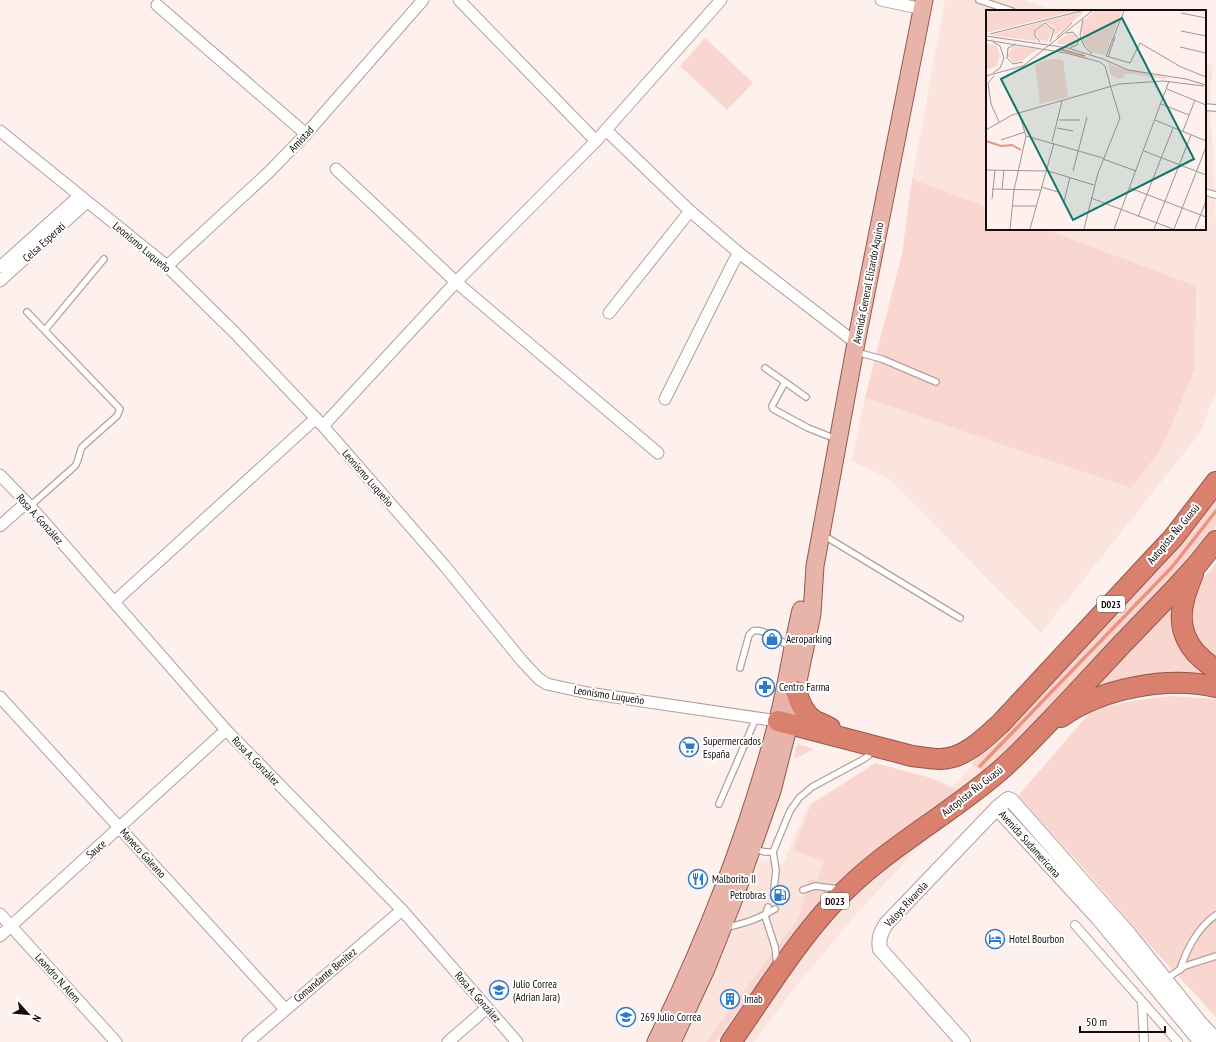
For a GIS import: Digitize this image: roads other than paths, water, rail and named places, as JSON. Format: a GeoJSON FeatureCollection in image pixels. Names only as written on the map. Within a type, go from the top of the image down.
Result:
{"type":"FeatureCollection","features":[{"type":"Feature","properties":{"kind":"highway","name":"Autopista Ñu Guasú"},"geometry":{"type":"LineString","coordinates":[[873,745],[912,756],[942,759],[970,749],[990,734],[1173,538],[1216,482]]}},
{"type":"Feature","properties":{"kind":"highway","name":"Autopista Ñu Guasú"},"geometry":{"type":"LineString","coordinates":[[731,1042],[806,936],[833,903],[846,890],[896,848],[972,793],[1004,767],[1034,738],[1196,566],[1216,541]]}},
{"type":"Feature","properties":{"kind":"highway"},"geometry":{"type":"LineString","coordinates":[[1196,566],[1185,594],[1182,609],[1182,623],[1185,638],[1192,648],[1202,659],[1216,668]]}},
{"type":"Feature","properties":{"kind":"highway"},"geometry":{"type":"LineString","coordinates":[[1034,738],[1070,711],[1111,693],[1155,683],[1200,683],[1216,687]]}},
{"type":"Feature","properties":{"kind":"highway"},"geometry":{"type":"LineString","coordinates":[[796,691],[801,705],[807,714],[815,721],[827,725],[845,738]]}},
{"type":"Feature","properties":{"kind":"highway","name":"D023"},"geometry":{"type":"LineString","coordinates":[[784,723],[873,745]]}},
{"type":"Feature","properties":{"kind":"main road","name":"Avenida General Elizardo Aquino"},"geometry":{"type":"LineString","coordinates":[[656,1042],[675,1002],[721,918],[752,848],[772,791],[784,723],[792,650],[801,611],[815,566],[855,348],[924,4]]}},
{"type":"Feature","properties":{"kind":"main road","name":"Avenida General Elizardo Aquino"},"geometry":{"type":"LineString","coordinates":[[672,1042],[703,976],[721,918],[738,850],[758,790],[796,691],[812,614],[815,566]]}},
{"type":"Feature","properties":{"kind":"street","name":"Amistad"},"geometry":{"type":"LineString","coordinates":[[167,266],[269,172],[306,134],[424,0]]}},
{"type":"Feature","properties":{"kind":"street"},"geometry":{"type":"LineString","coordinates":[[459,0],[596,141]]}},
{"type":"Feature","properties":{"kind":"street"},"geometry":{"type":"LineString","coordinates":[[114,602],[320,422],[596,141],[721,0]]}},
{"type":"Feature","properties":{"kind":"street"},"geometry":{"type":"LineString","coordinates":[[881,0],[924,4]]}},
{"type":"Feature","properties":{"kind":"street"},"geometry":{"type":"LineString","coordinates":[[157,5],[306,134]]}},
{"type":"Feature","properties":{"kind":"street"},"geometry":{"type":"LineString","coordinates":[[606,130],[690,211],[855,348]]}},
{"type":"Feature","properties":{"kind":"street","name":"Leonismo Luqueño"},"geometry":{"type":"LineString","coordinates":[[0,131],[167,266],[235,333],[320,422],[444,565],[539,680],[552,685],[588,693],[784,723]]}},
{"type":"Feature","properties":{"kind":"street"},"geometry":{"type":"LineString","coordinates":[[336,168],[456,282],[658,453]]}},
{"type":"Feature","properties":{"kind":"street","name":"Celsa Esperati"},"geometry":{"type":"LineString","coordinates":[[0,267],[83,199]]}},
{"type":"Feature","properties":{"kind":"street","name":"Celsa Esperati"},"geometry":{"type":"LineString","coordinates":[[0,281],[83,199]]}},
{"type":"Feature","properties":{"kind":"street"},"geometry":{"type":"LineString","coordinates":[[609,313],[690,211]]}},
{"type":"Feature","properties":{"kind":"street"},"geometry":{"type":"LineString","coordinates":[[665,399],[734,261],[740,253]]}},
{"type":"Feature","properties":{"kind":"street","name":"Rosa A. González"},"geometry":{"type":"LineString","coordinates":[[0,475],[28,504],[226,730],[402,910],[517,1042]]}},
{"type":"Feature","properties":{"kind":"street"},"geometry":{"type":"LineString","coordinates":[[0,526],[28,504]]}},
{"type":"Feature","properties":{"kind":"street","name":"Maneco Galeano"},"geometry":{"type":"LineString","coordinates":[[0,697],[285,1009]]}},
{"type":"Feature","properties":{"kind":"street","name":"Sauce"},"geometry":{"type":"LineString","coordinates":[[0,936],[226,730]]}},
{"type":"Feature","properties":{"kind":"street","name":"Avenida Sudamericana"},"geometry":{"type":"LineString","coordinates":[[997,808],[1165,979],[1200,1023],[1216,1040]]}},
{"type":"Feature","properties":{"kind":"street","name":"Valoys Rivarola"},"geometry":{"type":"LineString","coordinates":[[963,1042],[880,949],[879,939],[886,924],[997,808]]}},
{"type":"Feature","properties":{"kind":"street","name":"Comandante Benitez"},"geometry":{"type":"LineString","coordinates":[[248,1042],[402,910]]}},
{"type":"Feature","properties":{"kind":"street","name":"Leandro N. Alem"},"geometry":{"type":"LineString","coordinates":[[0,914],[116,1042]]}},
{"type":"Feature","properties":{"kind":"street"},"geometry":{"type":"LineString","coordinates":[[1075,925],[1178,1042]]}},
{"type":"Feature","properties":{"kind":"street","name":"Avenida Sudamericana"},"geometry":{"type":"LineString","coordinates":[[1124,938],[1189,1029],[1201,1042]]}},
{"type":"Feature","properties":{"kind":"street"},"geometry":{"type":"LineString","coordinates":[[1142,1002],[1144,1042]]}},
{"type":"Feature","properties":{"kind":"street"},"geometry":{"type":"LineString","coordinates":[[448,1042],[487,1008]]}},
{"type":"Feature","properties":{"kind":"lane"},"geometry":{"type":"LineString","coordinates":[[979,0],[1009,10]]}},
{"type":"Feature","properties":{"kind":"lane"},"geometry":{"type":"LineString","coordinates":[[1206,107],[1216,108]]}},
{"type":"Feature","properties":{"kind":"lane"},"geometry":{"type":"LineString","coordinates":[[1206,192],[1216,195]]}},
{"type":"Feature","properties":{"kind":"lane"},"geometry":{"type":"LineString","coordinates":[[45,330],[104,259]]}},
{"type":"Feature","properties":{"kind":"lane"},"geometry":{"type":"LineString","coordinates":[[27,312],[120,410],[117,416],[82,446],[79,460],[75,466],[28,504]]}},
{"type":"Feature","properties":{"kind":"lane"},"geometry":{"type":"LineString","coordinates":[[855,348],[936,382]]}},
{"type":"Feature","properties":{"kind":"lane"},"geometry":{"type":"LineString","coordinates":[[765,368],[806,397]]}},
{"type":"Feature","properties":{"kind":"lane"},"geometry":{"type":"LineString","coordinates":[[785,382],[772,406],[773,409],[808,428],[838,440]]}},
{"type":"Feature","properties":{"kind":"lane"},"geometry":{"type":"LineString","coordinates":[[821,534],[960,618]]}},
{"type":"Feature","properties":{"kind":"lane"},"geometry":{"type":"LineString","coordinates":[[740,668],[749,635],[752,631],[759,631],[782,641],[792,650]]}},
{"type":"Feature","properties":{"kind":"lane"},"geometry":{"type":"LineString","coordinates":[[719,804],[756,718]]}},
{"type":"Feature","properties":{"kind":"lane"},"geometry":{"type":"LineString","coordinates":[[774,890],[776,870],[773,852],[790,811],[799,798],[812,787],[867,757],[873,745]]}},
{"type":"Feature","properties":{"kind":"lane"},"geometry":{"type":"LineString","coordinates":[[752,848],[765,852],[773,852]]}},
{"type":"Feature","properties":{"kind":"lane"},"geometry":{"type":"LineString","coordinates":[[803,890],[815,886],[846,890]]}},
{"type":"Feature","properties":{"kind":"lane"},"geometry":{"type":"LineString","coordinates":[[768,907],[764,916],[775,947],[778,976]]}},
{"type":"Feature","properties":{"kind":"lane"},"geometry":{"type":"LineString","coordinates":[[721,918],[741,924],[764,916],[775,909]]}},
{"type":"Feature","properties":{"kind":"lane"},"geometry":{"type":"LineString","coordinates":[[1180,970],[1184,956],[1196,936],[1210,920],[1216,916]]}},
{"type":"Feature","properties":{"kind":"lane"},"geometry":{"type":"LineString","coordinates":[[1165,979],[1185,966],[1216,956]]}},
{"type":"Feature","properties":{"kind":"waterway"},"geometry":{"type":"LineString","coordinates":[[980,766],[1172,567],[1216,511]]}},
{"type":"Feature","properties":{"kind":"place","name":"Aeroparking"},"geometry":{"type":"Point","coordinates":[772,639]}},
{"type":"Feature","properties":{"kind":"place","name":"Centro Farma"},"geometry":{"type":"Point","coordinates":[765,687]}},
{"type":"Feature","properties":{"kind":"place","name":"Supermercados España"},"geometry":{"type":"Point","coordinates":[689,747]}},
{"type":"Feature","properties":{"kind":"place","name":"Malborito II"},"geometry":{"type":"Point","coordinates":[698,879]}},
{"type":"Feature","properties":{"kind":"place","name":"Petrobras"},"geometry":{"type":"Point","coordinates":[780,895]}},
{"type":"Feature","properties":{"kind":"place","name":"Hotel Bourbon"},"geometry":{"type":"Point","coordinates":[995,939]}},
{"type":"Feature","properties":{"kind":"place","name":"Julio Correa (Adrian Jara)"},"geometry":{"type":"Point","coordinates":[499,990]}},
{"type":"Feature","properties":{"kind":"place","name":"Imab"},"geometry":{"type":"Point","coordinates":[730,999]}},
{"type":"Feature","properties":{"kind":"place","name":"269 Julio Correa"},"geometry":{"type":"Point","coordinates":[626,1017]}}]}
